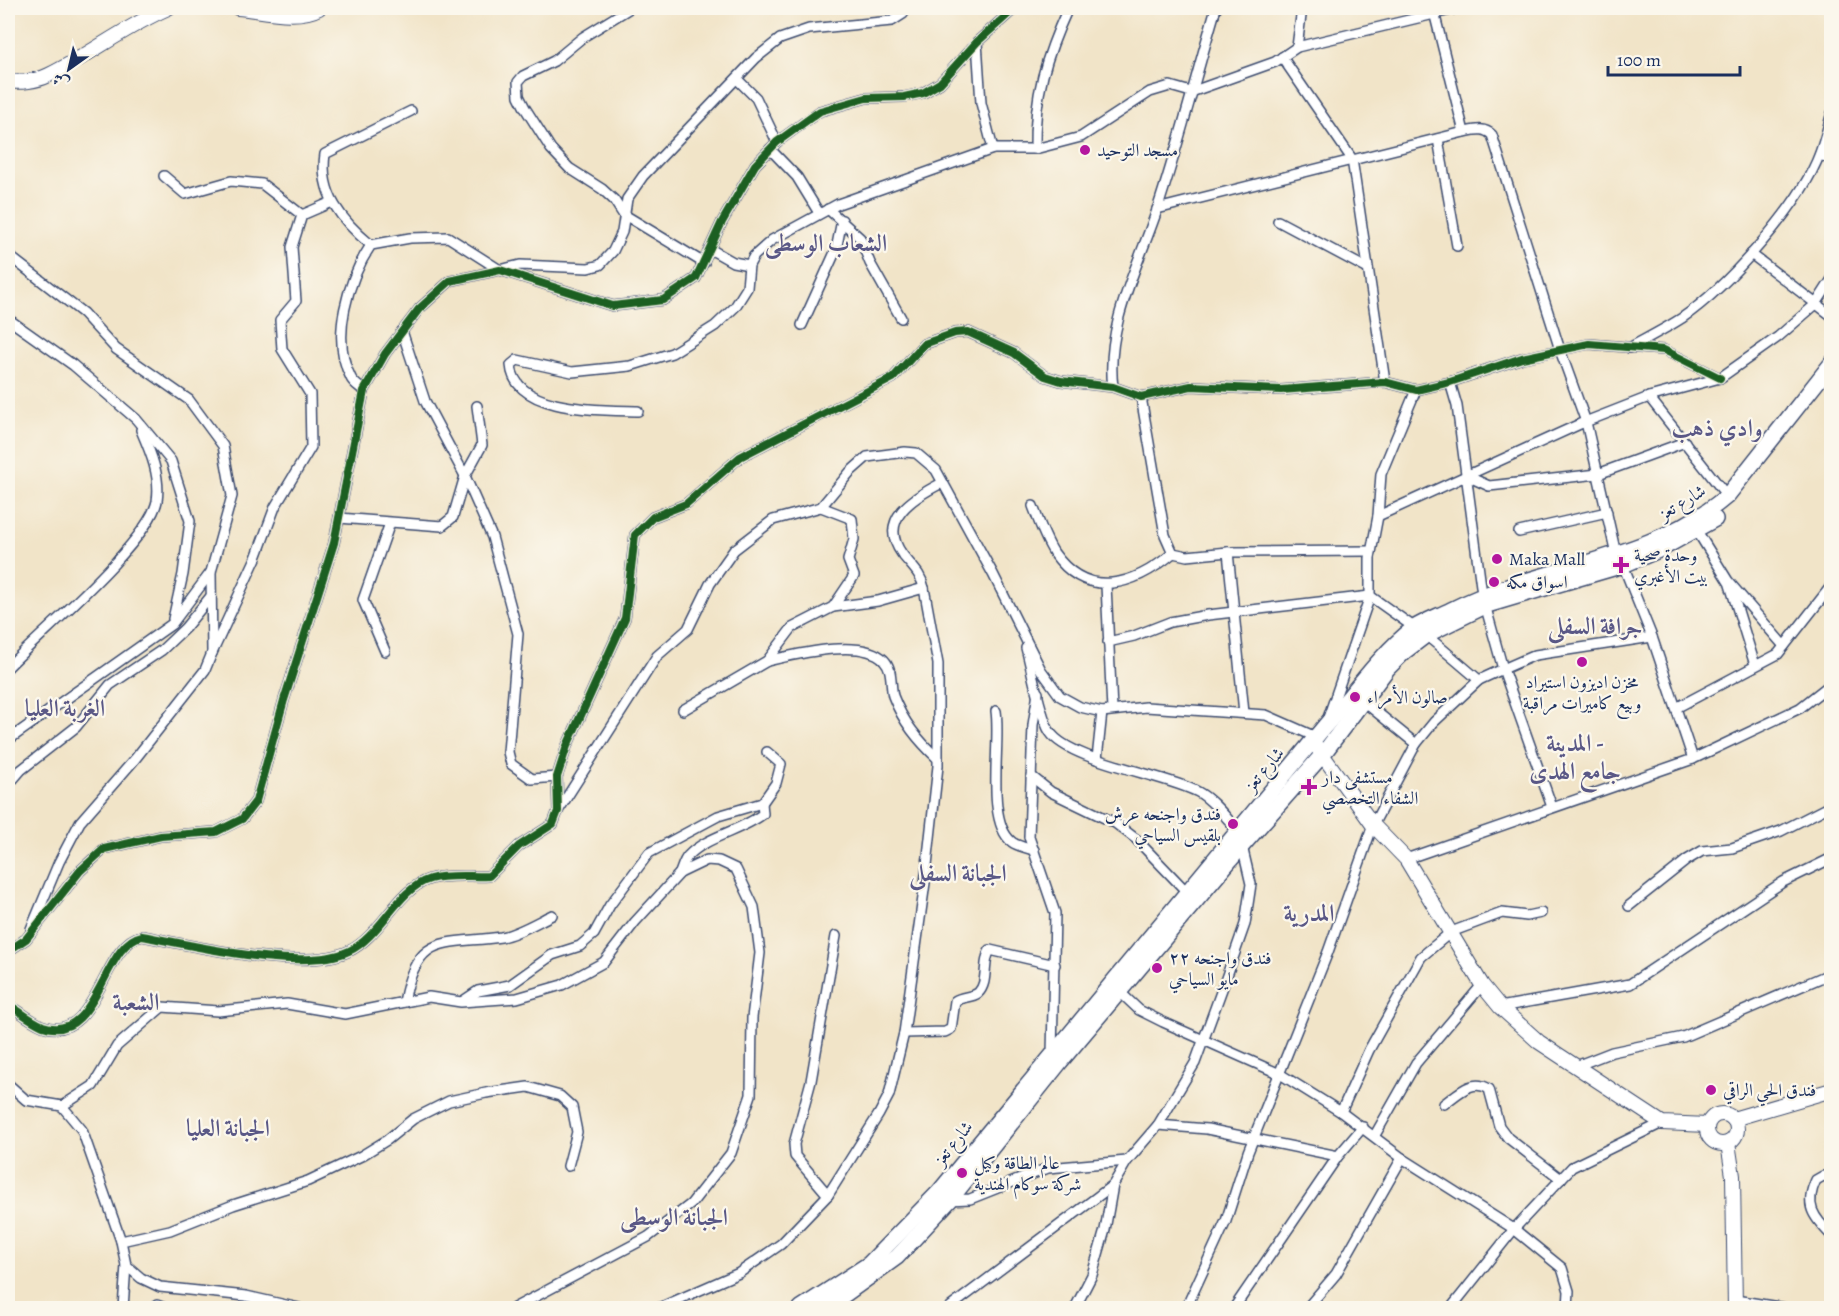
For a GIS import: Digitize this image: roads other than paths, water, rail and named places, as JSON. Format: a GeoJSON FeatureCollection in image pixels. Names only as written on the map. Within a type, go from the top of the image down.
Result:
{"type":"FeatureCollection","features":[{"type":"Feature","properties":{"kind":"main road"},"geometry":{"type":"LineString","coordinates":[[8,81],[18,82],[47,76],[139,20],[168,8]]}},
{"type":"Feature","properties":{"kind":"main road"},"geometry":{"type":"LineString","coordinates":[[238,8],[310,12],[319,8]]}},
{"type":"Feature","properties":{"kind":"main road","name":"شارع تعز"},"geometry":{"type":"LineString","coordinates":[[1695,526],[1727,496],[1832,363]]}},
{"type":"Feature","properties":{"kind":"main road","name":"شارع تعز"},"geometry":{"type":"LineString","coordinates":[[1056,1058],[1121,993],[1242,846],[1319,740],[1380,662],[1420,632],[1484,599],[1620,559],[1656,540],[1695,526],[1733,504],[1832,379]]}},
{"type":"Feature","properties":{"kind":"main road","name":"شارع تعز"},"geometry":{"type":"LineString","coordinates":[[826,1308],[897,1257],[1186,891],[1319,740],[1363,701],[1420,632]]}},
{"type":"Feature","properties":{"kind":"main road"},"geometry":{"type":"LineString","coordinates":[[1319,740],[1373,825],[1406,859],[1482,985],[1500,1007],[1539,1042],[1662,1123],[1707,1125]]}},
{"type":"Feature","properties":{"kind":"main road"},"geometry":{"type":"LineString","coordinates":[[1733,1119],[1832,1090]]}},
{"type":"Feature","properties":{"kind":"main road"},"geometry":{"type":"LineString","coordinates":[[1719,1114],[1726,1114],[1733,1119],[1737,1127],[1735,1136],[1728,1143],[1720,1144],[1712,1141],[1707,1134],[1707,1125],[1711,1118],[1719,1114]]}},
{"type":"Feature","properties":{"kind":"main road"},"geometry":{"type":"LineString","coordinates":[[1728,1143],[1733,1176],[1735,1304]]}},
{"type":"Feature","properties":{"kind":"main road","name":"شارع تعز"},"geometry":{"type":"LineString","coordinates":[[801,1308],[869,1264],[944,1196]]}},
{"type":"Feature","properties":{"kind":"street"},"geometry":{"type":"LineString","coordinates":[[630,8],[583,37],[554,61],[523,76],[518,82],[519,96],[551,148],[581,178],[602,189],[614,200],[623,214],[704,262]]}},
{"type":"Feature","properties":{"kind":"street"},"geometry":{"type":"LineString","coordinates":[[8,951],[26,939],[80,871],[104,849],[161,836],[216,832],[242,819],[256,801],[284,700],[334,543],[364,391],[385,354],[419,309],[450,281],[520,266],[588,268],[600,265],[613,251],[622,232],[627,199],[643,176],[737,79],[780,39],[809,29],[892,21],[903,14],[907,8]]}},
{"type":"Feature","properties":{"kind":"street"},"geometry":{"type":"LineString","coordinates":[[364,391],[351,379],[342,344],[345,307],[353,277],[356,267],[371,245],[410,238],[448,237],[501,270],[614,306],[663,300],[696,278],[722,222],[755,165],[777,141],[820,111],[866,98],[904,97],[923,93],[940,83],[977,42],[1015,8]]}},
{"type":"Feature","properties":{"kind":"street"},"geometry":{"type":"LineString","coordinates":[[1035,149],[1036,103],[1052,42],[1068,8]]}},
{"type":"Feature","properties":{"kind":"street"},"geometry":{"type":"LineString","coordinates":[[1113,387],[1112,346],[1157,209],[1216,8]]}},
{"type":"Feature","properties":{"kind":"street"},"geometry":{"type":"LineString","coordinates":[[1297,47],[1302,8]]}},
{"type":"Feature","properties":{"kind":"street"},"geometry":{"type":"LineString","coordinates":[[638,411],[592,410],[547,402],[527,393],[512,372],[511,364],[517,360],[572,372],[630,366],[672,353],[715,326],[735,307],[747,288],[749,265],[754,256],[772,240],[823,211],[993,149],[1035,149],[1081,137],[1150,92],[1170,86],[1191,92],[1282,57],[1297,47],[1418,12],[1459,8]]}},
{"type":"Feature","properties":{"kind":"street"},"geometry":{"type":"LineString","coordinates":[[1434,12],[1464,132]]}},
{"type":"Feature","properties":{"kind":"street"},"geometry":{"type":"LineString","coordinates":[[977,42],[981,103],[993,149]]}},
{"type":"Feature","properties":{"kind":"street"},"geometry":{"type":"LineString","coordinates":[[1282,57],[1352,159],[1385,382]]}},
{"type":"Feature","properties":{"kind":"street"},"geometry":{"type":"LineString","coordinates":[[737,79],[756,98],[777,141]]}},
{"type":"Feature","properties":{"kind":"street"},"geometry":{"type":"LineString","coordinates":[[371,245],[347,225],[332,202],[322,173],[325,154],[411,111]]}},
{"type":"Feature","properties":{"kind":"street"},"geometry":{"type":"LineString","coordinates":[[1629,348],[1682,318],[1718,289],[1751,254],[1798,193],[1820,154],[1832,113]]}},
{"type":"Feature","properties":{"kind":"street"},"geometry":{"type":"LineString","coordinates":[[1157,209],[1464,132],[1483,129],[1492,135],[1560,350],[1586,422],[1620,559],[1652,637],[1693,759]]}},
{"type":"Feature","properties":{"kind":"street"},"geometry":{"type":"LineString","coordinates":[[1438,139],[1457,246]]}},
{"type":"Feature","properties":{"kind":"street"},"geometry":{"type":"LineString","coordinates":[[770,149],[797,177],[823,211],[842,220],[860,238],[870,263],[901,318]]}},
{"type":"Feature","properties":{"kind":"street"},"geometry":{"type":"LineString","coordinates":[[1820,154],[1832,161]]}},
{"type":"Feature","properties":{"kind":"street"},"geometry":{"type":"LineString","coordinates":[[164,176],[185,194],[231,181],[262,184],[302,215]]}},
{"type":"Feature","properties":{"kind":"street"},"geometry":{"type":"LineString","coordinates":[[26,939],[59,862],[80,822],[173,712],[205,670],[256,558],[275,507],[311,447],[310,394],[282,349],[280,320],[296,300],[292,247],[302,215],[332,202]]}},
{"type":"Feature","properties":{"kind":"street"},"geometry":{"type":"LineString","coordinates":[[802,325],[836,250],[842,220]]}},
{"type":"Feature","properties":{"kind":"street"},"geometry":{"type":"LineString","coordinates":[[1278,221],[1368,268]]}},
{"type":"Feature","properties":{"kind":"street"},"geometry":{"type":"LineString","coordinates":[[710,249],[733,262],[749,265]]}},
{"type":"Feature","properties":{"kind":"street"},"geometry":{"type":"LineString","coordinates":[[1751,254],[1832,316]]}},
{"type":"Feature","properties":{"kind":"street"},"geometry":{"type":"LineString","coordinates":[[8,255],[83,313],[116,349],[189,400],[223,446],[232,496],[211,572],[212,653]]}},
{"type":"Feature","properties":{"kind":"street"},"geometry":{"type":"LineString","coordinates":[[1378,516],[1586,422],[1649,397],[1720,378],[1778,337],[1816,304],[1832,279]]}},
{"type":"Feature","properties":{"kind":"street"},"geometry":{"type":"LineString","coordinates":[[8,319],[74,365],[136,419],[171,461],[189,521],[183,574],[172,624]]}},
{"type":"Feature","properties":{"kind":"street"},"geometry":{"type":"LineString","coordinates":[[402,331],[425,401],[465,476],[492,537],[518,634],[508,752],[511,764],[532,779],[557,777]]}},
{"type":"Feature","properties":{"kind":"street"},"geometry":{"type":"LineString","coordinates":[[558,811],[557,777],[567,746],[625,618],[635,535],[653,517],[686,504],[740,457],[885,383],[924,344],[955,333],[968,332],[1014,353],[1045,376],[1061,381],[1113,387],[1141,398],[1191,386],[1281,390],[1385,382],[1416,390],[1450,382],[1522,358],[1589,344],[1664,350],[1720,378]]}},
{"type":"Feature","properties":{"kind":"street"},"geometry":{"type":"LineString","coordinates":[[1450,382],[1457,406],[1484,599],[1503,669],[1552,807]]}},
{"type":"Feature","properties":{"kind":"street"},"geometry":{"type":"LineString","coordinates":[[8,1004],[43,1025],[67,1026],[84,1012],[128,942],[142,936],[254,956],[330,957],[349,951],[375,931],[417,886],[430,879],[489,876],[519,846],[554,824],[558,811],[657,657],[688,629],[710,584],[734,550],[773,520],[821,507],[850,472],[867,457],[905,452],[916,453],[936,470],[993,574],[1041,670],[1060,696],[1080,707],[1107,711],[1146,707],[1244,713],[1282,720],[1319,740],[1370,596],[1371,551],[1378,516],[1381,474],[1416,390]]}},
{"type":"Feature","properties":{"kind":"street"},"geometry":{"type":"LineString","coordinates":[[1649,397],[1727,496]]}},
{"type":"Feature","properties":{"kind":"street"},"geometry":{"type":"LineString","coordinates":[[1141,398],[1165,535],[1173,552],[1187,556],[1228,552],[1371,551]]}},
{"type":"Feature","properties":{"kind":"street"},"geometry":{"type":"LineString","coordinates":[[339,518],[442,526],[448,522],[453,517],[465,476],[482,445],[477,406]]}},
{"type":"Feature","properties":{"kind":"street"},"geometry":{"type":"LineString","coordinates":[[8,667],[140,536],[157,501],[154,461],[136,419]]}},
{"type":"Feature","properties":{"kind":"street"},"geometry":{"type":"LineString","coordinates":[[1467,476],[1489,486],[1598,474],[1685,442]]}},
{"type":"Feature","properties":{"kind":"street"},"geometry":{"type":"LineString","coordinates":[[659,1308],[739,1273],[781,1244],[828,1195],[879,1114],[888,1095],[904,1033],[925,883],[938,759],[938,664],[922,577],[901,552],[893,534],[893,525],[897,515],[914,497],[942,483]]}},
{"type":"Feature","properties":{"kind":"street"},"geometry":{"type":"LineString","coordinates":[[1033,506],[1053,551],[1062,563],[1075,574],[1106,585],[1124,582],[1156,567],[1173,552]]}},
{"type":"Feature","properties":{"kind":"street"},"geometry":{"type":"LineString","coordinates":[[821,507],[852,519],[854,539],[848,560],[854,576],[833,607]]}},
{"type":"Feature","properties":{"kind":"street"},"geometry":{"type":"LineString","coordinates":[[1519,532],[1607,512]]}},
{"type":"Feature","properties":{"kind":"street"},"geometry":{"type":"LineString","coordinates":[[385,651],[363,600],[390,523]]}},
{"type":"Feature","properties":{"kind":"street"},"geometry":{"type":"LineString","coordinates":[[1695,526],[1728,581],[1784,646]]}},
{"type":"Feature","properties":{"kind":"street"},"geometry":{"type":"LineString","coordinates":[[1228,552],[1244,713]]}},
{"type":"Feature","properties":{"kind":"street"},"geometry":{"type":"LineString","coordinates":[[8,740],[172,624],[211,572]]}},
{"type":"Feature","properties":{"kind":"street"},"geometry":{"type":"LineString","coordinates":[[1728,581],[1755,665]]}},
{"type":"Feature","properties":{"kind":"street"},"geometry":{"type":"LineString","coordinates":[[1097,759],[1107,711],[1106,585]]}},
{"type":"Feature","properties":{"kind":"street"},"geometry":{"type":"LineString","coordinates":[[1676,708],[1778,654],[1832,585]]}},
{"type":"Feature","properties":{"kind":"street"},"geometry":{"type":"LineString","coordinates":[[767,661],[792,628],[833,607],[878,601],[924,588]]}},
{"type":"Feature","properties":{"kind":"street"},"geometry":{"type":"LineString","coordinates":[[8,785],[21,770],[76,727],[110,685],[162,650],[211,596]]}},
{"type":"Feature","properties":{"kind":"street"},"geometry":{"type":"LineString","coordinates":[[1108,642],[1134,636],[1170,622],[1370,596],[1420,632],[1479,680]]}},
{"type":"Feature","properties":{"kind":"street"},"geometry":{"type":"LineString","coordinates":[[1022,632],[1050,733],[1071,748],[1097,759],[1171,780],[1200,793],[1238,830]]}},
{"type":"Feature","properties":{"kind":"street"},"geometry":{"type":"LineString","coordinates":[[1186,1308],[1226,1221],[1255,1138],[1328,952],[1373,825],[1416,744],[1434,722],[1479,680],[1503,669],[1535,655],[1652,637]]}},
{"type":"Feature","properties":{"kind":"street"},"geometry":{"type":"LineString","coordinates":[[683,710],[767,661],[817,650],[857,650],[883,659],[889,667],[892,694],[904,722],[938,759]]}},
{"type":"Feature","properties":{"kind":"street"},"geometry":{"type":"LineString","coordinates":[[1406,859],[1693,759],[1800,708],[1832,683]]}},
{"type":"Feature","properties":{"kind":"street"},"geometry":{"type":"LineString","coordinates":[[1038,693],[1033,725],[1029,837],[1055,914],[1056,1058]]}},
{"type":"Feature","properties":{"kind":"street"},"geometry":{"type":"LineString","coordinates":[[1363,701],[1416,744]]}},
{"type":"Feature","properties":{"kind":"street"},"geometry":{"type":"LineString","coordinates":[[996,711],[999,729],[997,813],[1002,829],[1012,842],[1034,850]]}},
{"type":"Feature","properties":{"kind":"street"},"geometry":{"type":"LineString","coordinates":[[461,1002],[478,991],[510,985],[552,955],[580,946],[594,934],[610,905],[649,853],[718,816],[762,803],[776,783],[781,764],[767,752]]}},
{"type":"Feature","properties":{"kind":"street"},"geometry":{"type":"LineString","coordinates":[[1031,776],[1051,792],[1116,823],[1136,839],[1186,891]]}},
{"type":"Feature","properties":{"kind":"street"},"geometry":{"type":"LineString","coordinates":[[680,873],[687,856],[714,838],[747,826],[763,814],[762,803]]}},
{"type":"Feature","properties":{"kind":"street"},"geometry":{"type":"LineString","coordinates":[[1629,906],[1672,871],[1702,851],[1731,848],[1781,831],[1832,805]]}},
{"type":"Feature","properties":{"kind":"street"},"geometry":{"type":"LineString","coordinates":[[1075,1308],[1092,1275],[1106,1230],[1113,1185],[1127,1161],[1158,1125],[1195,1064],[1245,924],[1251,884],[1242,846]]}},
{"type":"Feature","properties":{"kind":"street"},"geometry":{"type":"LineString","coordinates":[[1500,1007],[1630,984],[1783,882],[1832,858]]}},
{"type":"Feature","properties":{"kind":"street"},"geometry":{"type":"LineString","coordinates":[[62,1106],[93,1086],[117,1046],[162,1007],[218,1011],[287,1004],[345,1014],[429,997],[461,1002],[517,998],[562,985],[604,962],[634,922],[680,873],[706,860],[729,864],[736,869],[754,907],[760,953],[752,1018],[751,1095],[731,1153],[691,1204],[648,1237],[514,1308]]}},
{"type":"Feature","properties":{"kind":"street"},"geometry":{"type":"LineString","coordinates":[[1341,1112],[1369,1050],[1421,957],[1452,932],[1502,913],[1527,916],[1541,913]]}},
{"type":"Feature","properties":{"kind":"street"},"geometry":{"type":"LineString","coordinates":[[404,1002],[409,975],[425,952],[437,945],[470,938],[503,936],[552,915]]}},
{"type":"Feature","properties":{"kind":"street"},"geometry":{"type":"LineString","coordinates":[[828,1195],[795,1156],[794,1144],[811,1082],[836,936]]}},
{"type":"Feature","properties":{"kind":"street"},"geometry":{"type":"LineString","coordinates":[[904,1033],[945,1032],[951,1029],[955,1001],[973,996],[982,986],[986,955],[990,950],[1055,964]]}},
{"type":"Feature","properties":{"kind":"street"},"geometry":{"type":"LineString","coordinates":[[1576,1066],[1612,1052],[1683,1037],[1832,973]]}},
{"type":"Feature","properties":{"kind":"street"},"geometry":{"type":"LineString","coordinates":[[1375,1135],[1416,1063],[1482,985]]}},
{"type":"Feature","properties":{"kind":"street"},"geometry":{"type":"LineString","coordinates":[[1121,993],[1140,1010],[1203,1041],[1280,1074],[1375,1135],[1402,1158],[1514,1229],[1562,1268],[1569,1291],[1568,1308]]}},
{"type":"Feature","properties":{"kind":"street"},"geometry":{"type":"LineString","coordinates":[[8,1084],[26,1100],[62,1106],[82,1130],[121,1241],[126,1265],[123,1308]]}},
{"type":"Feature","properties":{"kind":"street"},"geometry":{"type":"LineString","coordinates":[[1444,1104],[1470,1085],[1484,1085],[1492,1095],[1498,1126],[1508,1138],[1561,1179]]}},
{"type":"Feature","properties":{"kind":"street"},"geometry":{"type":"LineString","coordinates":[[121,1241],[170,1230],[233,1205],[308,1181],[361,1156],[413,1119],[449,1101],[486,1093],[528,1087],[560,1096],[572,1107],[577,1131],[568,1166]]}},
{"type":"Feature","properties":{"kind":"street"},"geometry":{"type":"LineString","coordinates":[[1455,1307],[1514,1229],[1572,1167],[1662,1123]]}},
{"type":"Feature","properties":{"kind":"street"},"geometry":{"type":"LineString","coordinates":[[1158,1125],[1207,1129],[1338,1156]]}},
{"type":"Feature","properties":{"kind":"street"},"geometry":{"type":"LineString","coordinates":[[1234,1308],[1338,1156],[1363,1127]]}},
{"type":"Feature","properties":{"kind":"street"},"geometry":{"type":"LineString","coordinates":[[1307,1308],[1336,1274],[1402,1158]]}},
{"type":"Feature","properties":{"kind":"street"},"geometry":{"type":"LineString","coordinates":[[944,1196],[970,1199],[990,1193],[1047,1168],[1127,1161]]}},
{"type":"Feature","properties":{"kind":"street"},"geometry":{"type":"LineString","coordinates":[[1832,1177],[1822,1176],[1816,1180],[1809,1206],[1812,1215],[1832,1236]]}},
{"type":"Feature","properties":{"kind":"street"},"geometry":{"type":"LineString","coordinates":[[949,1308],[1113,1185]]}},
{"type":"Feature","properties":{"kind":"street"},"geometry":{"type":"LineString","coordinates":[[126,1265],[141,1278],[160,1287],[246,1296],[299,1308]]}},
{"type":"Feature","properties":{"kind":"street"},"geometry":{"type":"LineString","coordinates":[[1735,1304],[1785,1308]]}},
{"type":"Feature","properties":{"kind":"street"},"geometry":{"type":"LineString","coordinates":[[154,1308],[157,1305],[165,1308]]}},
{"type":"Feature","properties":{"kind":"place","name":"مسجد التوحيد"},"geometry":{"type":"Point","coordinates":[1085,150]}},
{"type":"Feature","properties":{"kind":"place","name":"Maka Mall"},"geometry":{"type":"Point","coordinates":[1497,559]}},
{"type":"Feature","properties":{"kind":"place","name":"وحدة صحية بيت الأغبري"},"geometry":{"type":"Point","coordinates":[1621,565]}},
{"type":"Feature","properties":{"kind":"place","name":"اسواق مكه"},"geometry":{"type":"Point","coordinates":[1494,582]}},
{"type":"Feature","properties":{"kind":"place","name":"مخزن اديزون استيراد وبيع كاميرات مراقبة"},"geometry":{"type":"Point","coordinates":[1582,662]}},
{"type":"Feature","properties":{"kind":"place","name":"صالون الأمراء"},"geometry":{"type":"Point","coordinates":[1355,697]}},
{"type":"Feature","properties":{"kind":"place","name":"مستشفى دار الشفاء التخصصي"},"geometry":{"type":"Point","coordinates":[1309,787]}},
{"type":"Feature","properties":{"kind":"place","name":"فندق واجنحه عرش بلقيس السياحي"},"geometry":{"type":"Point","coordinates":[1233,824]}},
{"type":"Feature","properties":{"kind":"place","name":"فندق واجنحه ٢٢ مايو السياحي"},"geometry":{"type":"Point","coordinates":[1157,968]}},
{"type":"Feature","properties":{"kind":"place","name":"فندق الحي الراقي"},"geometry":{"type":"Point","coordinates":[1711,1090]}},
{"type":"Feature","properties":{"kind":"place","name":"عالم الطاقة وكيل شركة سوكام الهندية"},"geometry":{"type":"Point","coordinates":[962,1173]}},
{"type":"Feature","properties":{"kind":"district","name":"الشعاب الوسطى"},"geometry":{"type":"Point","coordinates":[826,243]}},
{"type":"Feature","properties":{"kind":"district","name":"وادي ذهب"},"geometry":{"type":"Point","coordinates":[1717,428]}},
{"type":"Feature","properties":{"kind":"district","name":"جرافة السفلى"},"geometry":{"type":"Point","coordinates":[1595,626]}},
{"type":"Feature","properties":{"kind":"district","name":"الغربة العليا"},"geometry":{"type":"Point","coordinates":[65,708]}},
{"type":"Feature","properties":{"kind":"district","name":"المدينة - جامع الهدى"},"geometry":{"type":"Point","coordinates":[1575,757]}},
{"type":"Feature","properties":{"kind":"district","name":"الجبانة السفلى"},"geometry":{"type":"Point","coordinates":[958,873]}},
{"type":"Feature","properties":{"kind":"district","name":"المدرية"},"geometry":{"type":"Point","coordinates":[1309,913]}},
{"type":"Feature","properties":{"kind":"district","name":"الشعبة"},"geometry":{"type":"Point","coordinates":[136,1002]}},
{"type":"Feature","properties":{"kind":"district","name":"الجبانة العليا"},"geometry":{"type":"Point","coordinates":[228,1128]}},
{"type":"Feature","properties":{"kind":"district","name":"الجبانة الوسطى"},"geometry":{"type":"Point","coordinates":[674,1217]}}]}
